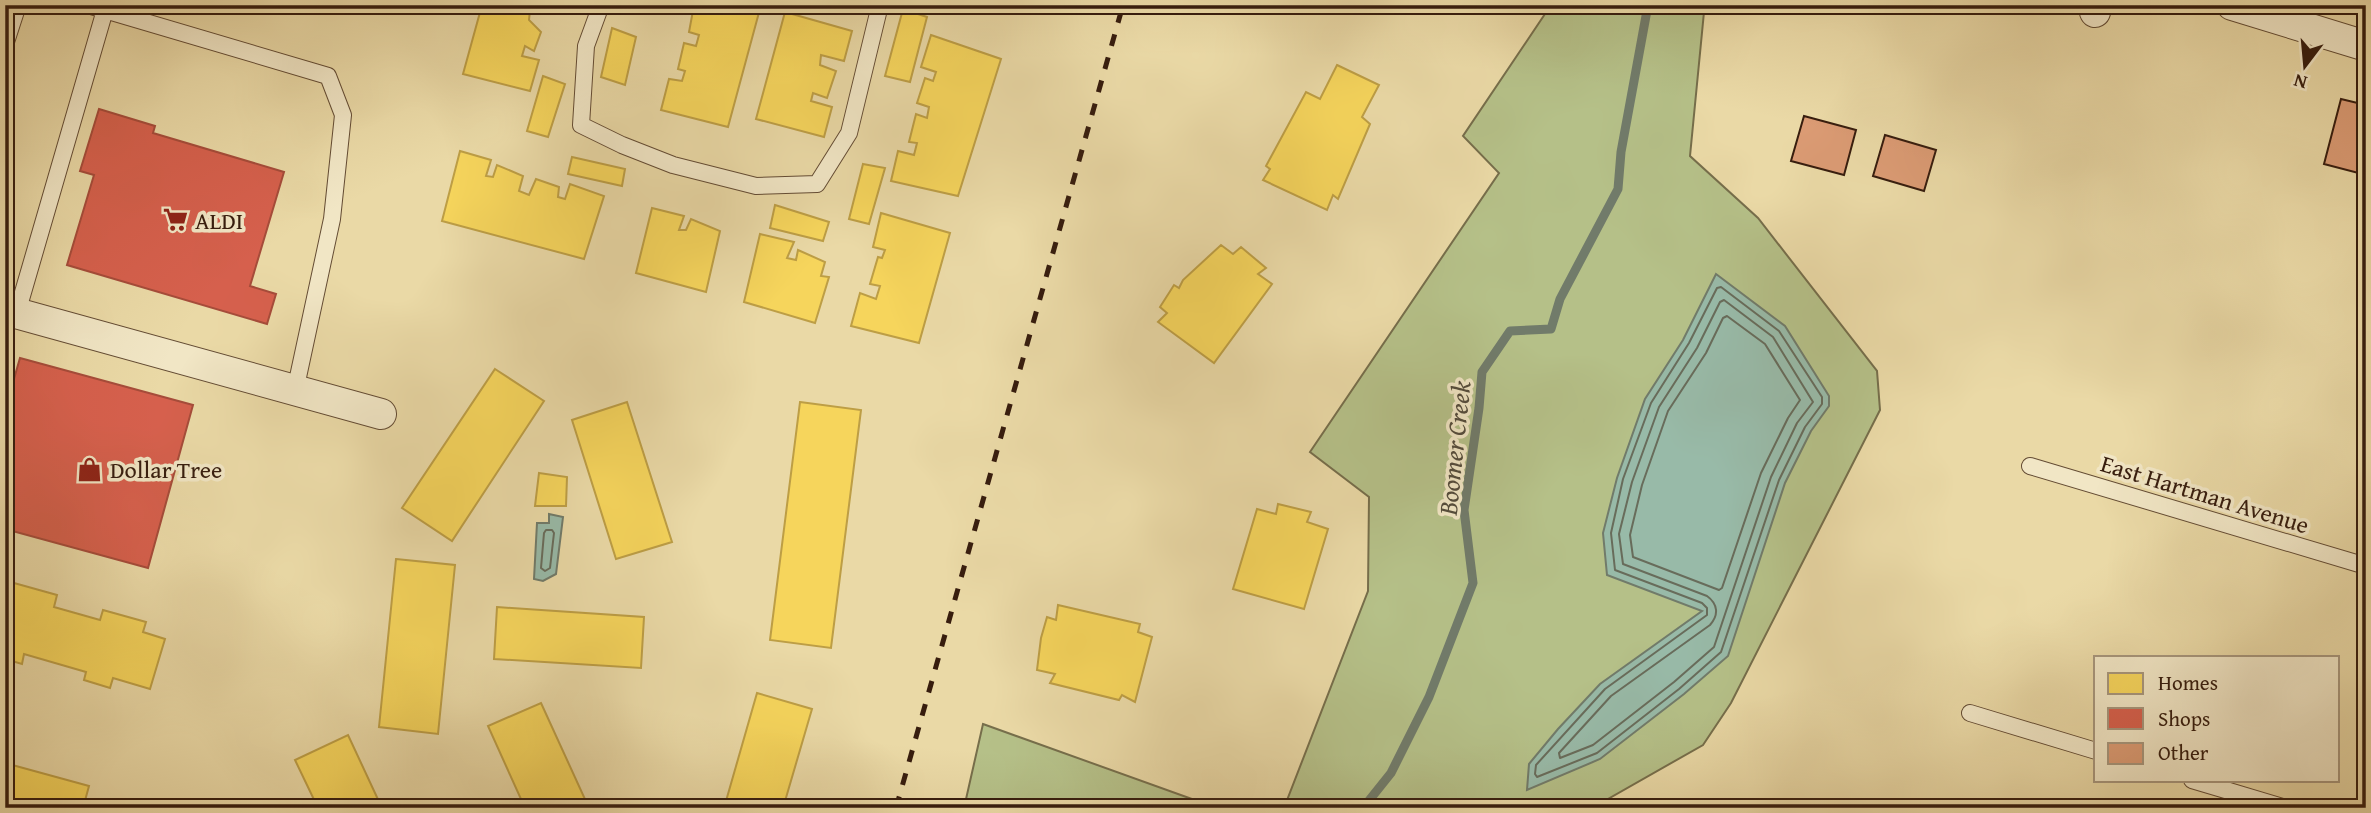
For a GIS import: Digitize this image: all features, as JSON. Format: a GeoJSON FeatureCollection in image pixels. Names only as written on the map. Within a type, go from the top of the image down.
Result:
{"type":"FeatureCollection","features":[{"type":"Feature","properties":{"kind":"street"},"geometry":{"type":"LineString","coordinates":[[2232,5],[2366,46]]}},
{"type":"Feature","properties":{"kind":"street"},"geometry":{"type":"LineString","coordinates":[[11,312],[381,414]]}},
{"type":"Feature","properties":{"kind":"lane"},"geometry":{"type":"LineString","coordinates":[[5,45],[18,5]]}},
{"type":"Feature","properties":{"kind":"lane"},"geometry":{"type":"LineString","coordinates":[[88,5],[328,76],[342,115],[333,206],[295,391]]}},
{"type":"Feature","properties":{"kind":"lane"},"geometry":{"type":"LineString","coordinates":[[601,5],[586,46],[581,125],[673,165],[756,186],[817,184],[849,133],[880,5]]}},
{"type":"Feature","properties":{"kind":"lane"},"geometry":{"type":"LineString","coordinates":[[11,312],[105,10]]}},
{"type":"Feature","properties":{"kind":"lane","name":"East Hartman Avenue"},"geometry":{"type":"LineString","coordinates":[[2030,466],[2366,566]]}},
{"type":"Feature","properties":{"kind":"lane"},"geometry":{"type":"LineString","coordinates":[[1970,713],[2094,750]]}},
{"type":"Feature","properties":{"kind":"lane"},"geometry":{"type":"LineString","coordinates":[[2199,782],[2286,808]]}},
{"type":"Feature","properties":{"kind":"green space"},"geometry":{"type":"Polygon","coordinates":[[[1551,5],[1707,5],[1704,12],[1690,156],[1758,218],[1877,371],[1880,410],[1731,703],[1703,745],[1592,808],[1284,808],[1368,591],[1369,497],[1310,452],[1499,173],[1463,136],[1551,5]]]}},
{"type":"Feature","properties":{"kind":"green space"},"geometry":{"type":"Polygon","coordinates":[[[983,724],[1217,808],[964,808],[983,724]]]}},
{"type":"Feature","properties":{"kind":"water"},"geometry":{"type":"Polygon","coordinates":[[[1716,274],[1785,326],[1829,396],[1829,406],[1811,431],[1785,483],[1728,656],[1600,759],[1527,790],[1529,764],[1600,684],[1702,611],[1607,575],[1603,533],[1617,478],[1645,399],[1683,340],[1716,274]]]}},
{"type":"Feature","properties":{"kind":"water"},"geometry":{"type":"Polygon","coordinates":[[[549,514],[563,517],[556,574],[543,581],[534,579],[537,523],[549,523],[549,514]]]}},
{"type":"Feature","properties":{"kind":"building: Homes"},"geometry":{"type":"Polygon","coordinates":[[[482,5],[544,5],[541,12],[530,10],[529,20],[541,32],[534,51],[525,46],[522,56],[539,60],[530,91],[463,74],[482,5]]]}},
{"type":"Feature","properties":{"kind":"building: Homes"},"geometry":{"type":"Polygon","coordinates":[[[694,5],[703,8],[704,5],[761,5],[728,127],[661,110],[669,79],[682,81],[685,71],[678,69],[684,43],[696,46],[699,35],[689,32],[694,5]]]}},
{"type":"Feature","properties":{"kind":"building: Homes"},"geometry":{"type":"Polygon","coordinates":[[[903,9],[927,17],[910,82],[885,76],[903,9]]]}},
{"type":"Feature","properties":{"kind":"building: Homes"},"geometry":{"type":"Polygon","coordinates":[[[785,12],[852,31],[844,61],[821,55],[820,65],[836,71],[827,98],[813,93],[811,101],[832,107],[824,137],[756,119],[785,12]]]}},
{"type":"Feature","properties":{"kind":"building: Homes"},"geometry":{"type":"Polygon","coordinates":[[[612,28],[636,37],[625,85],[601,77],[612,28]]]}},
{"type":"Feature","properties":{"kind":"building: Homes"},"geometry":{"type":"Polygon","coordinates":[[[931,35],[1001,59],[958,196],[891,181],[898,151],[914,155],[917,143],[909,142],[916,114],[927,118],[929,107],[917,103],[925,78],[933,81],[936,72],[921,67],[931,35]]]}},
{"type":"Feature","properties":{"kind":"building: Homes"},"geometry":{"type":"Polygon","coordinates":[[[1337,65],[1379,85],[1362,117],[1370,124],[1338,199],[1333,195],[1327,210],[1263,180],[1270,169],[1266,166],[1306,92],[1320,99],[1337,65]]]}},
{"type":"Feature","properties":{"kind":"building: Homes"},"geometry":{"type":"Polygon","coordinates":[[[543,76],[565,84],[548,137],[527,131],[543,76]]]}},
{"type":"Feature","properties":{"kind":"building: Homes"},"geometry":{"type":"Polygon","coordinates":[[[460,151],[491,160],[486,176],[493,177],[497,165],[523,176],[519,191],[529,195],[536,179],[559,187],[558,197],[565,199],[570,184],[604,196],[584,259],[442,221],[460,151]]]}},
{"type":"Feature","properties":{"kind":"building: Homes"},"geometry":{"type":"Polygon","coordinates":[[[572,157],[625,169],[622,186],[568,174],[572,157]]]}},
{"type":"Feature","properties":{"kind":"building: Homes"},"geometry":{"type":"Polygon","coordinates":[[[863,164],[885,168],[869,224],[849,219],[863,164]]]}},
{"type":"Feature","properties":{"kind":"building: Homes"},"geometry":{"type":"Polygon","coordinates":[[[775,205],[829,222],[823,241],[770,228],[775,205]]]}},
{"type":"Feature","properties":{"kind":"building: Homes"},"geometry":{"type":"Polygon","coordinates":[[[652,208],[684,216],[679,230],[686,230],[691,219],[720,231],[706,292],[636,273],[652,208]]]}},
{"type":"Feature","properties":{"kind":"building: Homes"},"geometry":{"type":"Polygon","coordinates":[[[881,213],[950,233],[919,343],[851,326],[860,293],[876,299],[880,286],[870,284],[878,257],[882,258],[885,250],[873,247],[881,213]]]}},
{"type":"Feature","properties":{"kind":"building: Homes"},"geometry":{"type":"Polygon","coordinates":[[[760,234],[794,242],[787,258],[796,260],[798,250],[825,262],[821,276],[829,277],[815,323],[744,302],[760,234]]]}},
{"type":"Feature","properties":{"kind":"building: Homes"},"geometry":{"type":"Polygon","coordinates":[[[1221,245],[1233,254],[1241,247],[1266,268],[1258,274],[1272,284],[1214,363],[1158,322],[1167,313],[1160,307],[1174,285],[1179,288],[1183,280],[1221,245]]]}},
{"type":"Feature","properties":{"kind":"building: Homes"},"geometry":{"type":"Polygon","coordinates":[[[495,369],[544,401],[452,541],[402,508],[495,369]]]}},
{"type":"Feature","properties":{"kind":"building: Homes"},"geometry":{"type":"Polygon","coordinates":[[[627,402],[672,542],[616,559],[572,420],[627,402]]]}},
{"type":"Feature","properties":{"kind":"building: Homes"},"geometry":{"type":"Polygon","coordinates":[[[800,402],[861,410],[831,648],[770,640],[800,402]]]}},
{"type":"Feature","properties":{"kind":"building: Homes"},"geometry":{"type":"Polygon","coordinates":[[[539,473],[567,477],[566,506],[535,506],[539,473]]]}},
{"type":"Feature","properties":{"kind":"building: Homes"},"geometry":{"type":"Polygon","coordinates":[[[1278,504],[1311,512],[1307,522],[1328,529],[1304,609],[1233,589],[1257,509],[1276,514],[1278,504]]]}},
{"type":"Feature","properties":{"kind":"building: Homes"},"geometry":{"type":"Polygon","coordinates":[[[396,559],[455,565],[438,734],[379,727],[396,559]]]}},
{"type":"Feature","properties":{"kind":"building: Homes"},"geometry":{"type":"Polygon","coordinates":[[[14,583],[57,595],[54,607],[100,620],[103,610],[146,622],[143,632],[165,639],[150,689],[113,678],[110,688],[84,680],[86,672],[24,654],[22,664],[5,659],[5,592],[11,593],[14,583]]]}},
{"type":"Feature","properties":{"kind":"building: Homes"},"geometry":{"type":"Polygon","coordinates":[[[1058,605],[1140,624],[1138,632],[1152,637],[1135,702],[1122,695],[1119,700],[1050,683],[1055,674],[1037,670],[1047,617],[1056,620],[1058,605]]]}},
{"type":"Feature","properties":{"kind":"building: Homes"},"geometry":{"type":"Polygon","coordinates":[[[497,607],[644,617],[641,668],[494,659],[497,607]]]}},
{"type":"Feature","properties":{"kind":"building: Homes"},"geometry":{"type":"Polygon","coordinates":[[[757,693],[812,709],[783,808],[724,808],[757,693]]]}},
{"type":"Feature","properties":{"kind":"building: Homes"},"geometry":{"type":"Polygon","coordinates":[[[541,703],[589,808],[525,808],[488,726],[541,703]]]}},
{"type":"Feature","properties":{"kind":"building: Homes"},"geometry":{"type":"Polygon","coordinates":[[[348,735],[382,808],[318,808],[295,760],[348,735]]]}},
{"type":"Feature","properties":{"kind":"building: Homes"},"geometry":{"type":"Polygon","coordinates":[[[5,763],[89,786],[83,808],[5,808],[5,763]]]}},
{"type":"Feature","properties":{"kind":"building: Shops","name":"ALDI"},"geometry":{"type":"Polygon","coordinates":[[[99,109],[155,126],[153,133],[284,172],[250,286],[276,294],[267,324],[67,265],[94,175],[80,171],[99,109]]]}},
{"type":"Feature","properties":{"kind":"building: Shops","name":"Dollar Tree"},"geometry":{"type":"Polygon","coordinates":[[[20,358],[193,405],[148,568],[5,529],[5,410],[20,358]]]}},
{"type":"Feature","properties":{"kind":"building: Other"},"geometry":{"type":"Polygon","coordinates":[[[2341,99],[2366,105],[2366,175],[2324,164],[2341,99]]]}},
{"type":"Feature","properties":{"kind":"building: Other"},"geometry":{"type":"Polygon","coordinates":[[[1804,116],[1856,130],[1844,175],[1791,161],[1804,116]]]}},
{"type":"Feature","properties":{"kind":"building: Other"},"geometry":{"type":"Polygon","coordinates":[[[1885,135],[1936,150],[1924,191],[1873,176],[1885,135]]]}},
{"type":"Feature","properties":{"kind":"waterway","name":"Boomer Creek"},"geometry":{"type":"LineString","coordinates":[[1363,808],[1391,773],[1429,697],[1473,583],[1464,510],[1482,372],[1510,331],[1551,329],[1560,299],[1618,189],[1621,152],[1648,5]]}},
{"type":"Feature","properties":{"kind":"railway"},"geometry":{"type":"LineString","coordinates":[[896,808],[1123,5]]}},
{"type":"Feature","properties":{"kind":"place","name":"ALDI"},"geometry":{"type":"Point","coordinates":[175,220]}},
{"type":"Feature","properties":{"kind":"place","name":"Dollar Tree"},"geometry":{"type":"Point","coordinates":[90,469]}}]}
